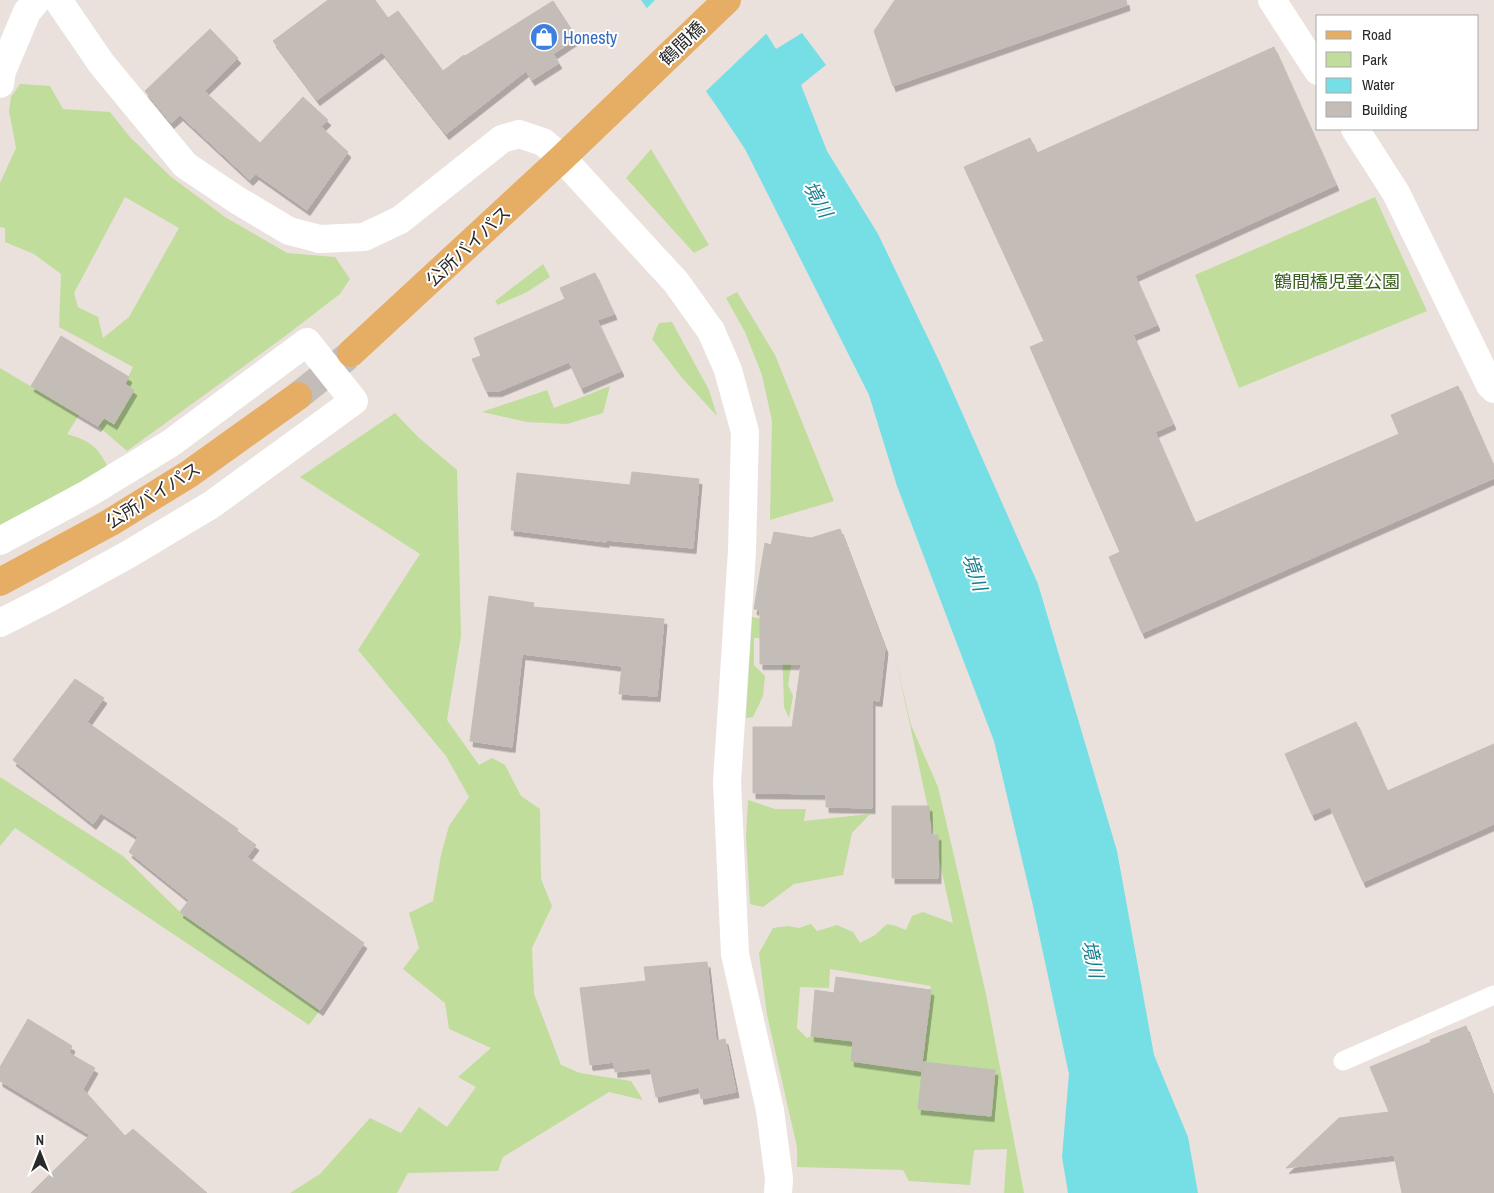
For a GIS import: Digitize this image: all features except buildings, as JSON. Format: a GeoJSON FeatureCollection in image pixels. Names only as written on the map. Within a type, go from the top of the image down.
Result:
{"type":"FeatureCollection","features":[{"type":"Feature","properties":{"kind":"main road","name":"鶴間橋"},"geometry":{"type":"LineString","coordinates":[[562,158],[727,0]]}},
{"type":"Feature","properties":{"kind":"main road","name":"公所バイパス"},"geometry":{"type":"LineString","coordinates":[[351,353],[562,158]]}},
{"type":"Feature","properties":{"kind":"main road","name":"公所バイパス"},"geometry":{"type":"LineString","coordinates":[[0,582],[111,522],[189,474],[298,396]]}},
{"type":"Feature","properties":{"kind":"street"},"geometry":{"type":"LineString","coordinates":[[0,84],[2,71],[27,12],[37,0]]}},
{"type":"Feature","properties":{"kind":"street"},"geometry":{"type":"LineString","coordinates":[[58,0],[101,62],[185,164],[237,200],[289,231],[320,239],[364,237],[400,220],[502,139],[520,134],[542,142],[562,158],[676,282],[712,331],[728,370],[745,432],[742,551],[727,792],[735,954],[770,1110],[778,1193]]}},
{"type":"Feature","properties":{"kind":"street"},"geometry":{"type":"LineString","coordinates":[[1272,0],[1316,68]]}},
{"type":"Feature","properties":{"kind":"street"},"geometry":{"type":"LineString","coordinates":[[1356,130],[1396,193],[1490,385],[1494,389]]}},
{"type":"Feature","properties":{"kind":"street"},"geometry":{"type":"LineString","coordinates":[[0,541],[89,493],[171,443],[306,342],[348,392],[354,402],[211,505],[129,554],[51,597],[0,622]]}},
{"type":"Feature","properties":{"kind":"lane"},"geometry":{"type":"LineString","coordinates":[[1343,1061],[1494,995]]}},
{"type":"Feature","properties":{"kind":"green space"},"geometry":{"type":"Polygon","coordinates":[[[20,84],[50,86],[63,109],[110,112],[130,137],[170,176],[225,217],[287,253],[335,257],[350,279],[340,294],[127,451],[98,426],[104,418],[114,424],[134,390],[125,384],[133,367],[59,327],[61,274],[34,254],[5,242],[5,228],[0,227],[0,183],[16,148],[9,111],[11,97],[20,84]],[[125,197],[74,293],[78,307],[98,317],[103,338],[129,317],[179,228],[125,197]]]}},
{"type":"Feature","properties":{"kind":"green space"},"geometry":{"type":"Polygon","coordinates":[[[651,149],[709,245],[694,253],[626,178],[651,149]]]}},
{"type":"Feature","properties":{"kind":"green space","name":"鶴間橋児童公園"},"geometry":{"type":"Polygon","coordinates":[[[1375,197],[1427,311],[1239,388],[1195,275],[1375,197]]]}},
{"type":"Feature","properties":{"kind":"green space"},"geometry":{"type":"Polygon","coordinates":[[[543,264],[550,277],[527,292],[498,305],[495,301],[543,264]]]}},
{"type":"Feature","properties":{"kind":"green space"},"geometry":{"type":"Polygon","coordinates":[[[737,292],[775,355],[834,501],[770,520],[772,421],[762,375],[745,332],[726,298],[737,292]]]}},
{"type":"Feature","properties":{"kind":"green space"},"geometry":{"type":"Polygon","coordinates":[[[672,322],[709,390],[717,416],[683,379],[652,339],[659,323],[672,322]]]}},
{"type":"Feature","properties":{"kind":"green space"},"geometry":{"type":"Polygon","coordinates":[[[0,368],[79,415],[67,434],[82,439],[97,449],[108,468],[0,526],[0,368]]]}},
{"type":"Feature","properties":{"kind":"green space"},"geometry":{"type":"Polygon","coordinates":[[[610,386],[603,413],[567,424],[527,422],[482,412],[547,390],[554,408],[610,386]]]}},
{"type":"Feature","properties":{"kind":"green space"},"geometry":{"type":"Polygon","coordinates":[[[395,413],[418,437],[457,470],[461,636],[447,720],[479,765],[492,758],[505,765],[521,796],[540,809],[541,879],[552,906],[532,948],[534,994],[561,1065],[580,1073],[631,1081],[643,1100],[609,1092],[503,1157],[498,1171],[408,1173],[397,1193],[290,1193],[320,1174],[370,1118],[401,1133],[419,1107],[447,1127],[476,1087],[458,1077],[491,1048],[449,1029],[445,1003],[403,969],[419,948],[409,913],[433,901],[441,855],[449,826],[469,797],[446,756],[358,650],[420,554],[300,477],[395,413]]]}},
{"type":"Feature","properties":{"kind":"green space"},"geometry":{"type":"Polygon","coordinates":[[[752,617],[872,636],[886,643],[797,630],[788,685],[793,696],[789,718],[784,707],[782,639],[754,638],[754,665],[765,676],[763,696],[753,717],[746,718],[752,617]]]}},
{"type":"Feature","properties":{"kind":"green space"},"geometry":{"type":"Polygon","coordinates":[[[895,656],[911,725],[938,787],[986,994],[1024,1193],[1004,1193],[1007,1149],[974,1150],[970,1185],[909,1181],[903,1170],[797,1167],[797,1147],[767,1015],[759,953],[773,928],[788,926],[799,928],[811,924],[817,931],[837,925],[853,932],[860,943],[875,935],[887,924],[906,930],[912,916],[923,912],[953,923],[895,656]],[[830,969],[829,988],[800,987],[797,1028],[807,1038],[811,1036],[853,1041],[924,1045],[931,986],[830,969]]]}},
{"type":"Feature","properties":{"kind":"green space"},"geometry":{"type":"Polygon","coordinates":[[[0,777],[123,856],[180,912],[320,1010],[309,1025],[15,828],[0,846],[0,777]]]}},
{"type":"Feature","properties":{"kind":"green space"},"geometry":{"type":"Polygon","coordinates":[[[748,800],[775,809],[806,809],[804,821],[870,814],[852,833],[843,875],[794,884],[763,907],[750,904],[746,836],[748,800]]]}},
{"type":"Feature","properties":{"kind":"water","name":"境川"},"geometry":{"type":"Polygon","coordinates":[[[641,0],[745,0],[776,49],[802,33],[826,65],[801,85],[827,151],[878,234],[940,363],[1038,584],[1117,851],[1154,1055],[1188,1137],[1198,1193],[1068,1193],[1062,1157],[1069,1074],[1033,906],[994,741],[897,486],[869,395],[745,149],[641,0]]]}},
{"type":"Feature","properties":{"kind":"pier"},"geometry":{"type":"Polygon","coordinates":[[[655,0],[748,0],[768,32],[704,93],[645,10],[655,0]]]}},
{"type":"Feature","properties":{"kind":"tunnel"},"geometry":{"type":"LineString","coordinates":[[298,396],[348,356]]}},
{"type":"Feature","properties":{"kind":"place","name":"Honesty"},"geometry":{"type":"Point","coordinates":[544,37]}}]}
